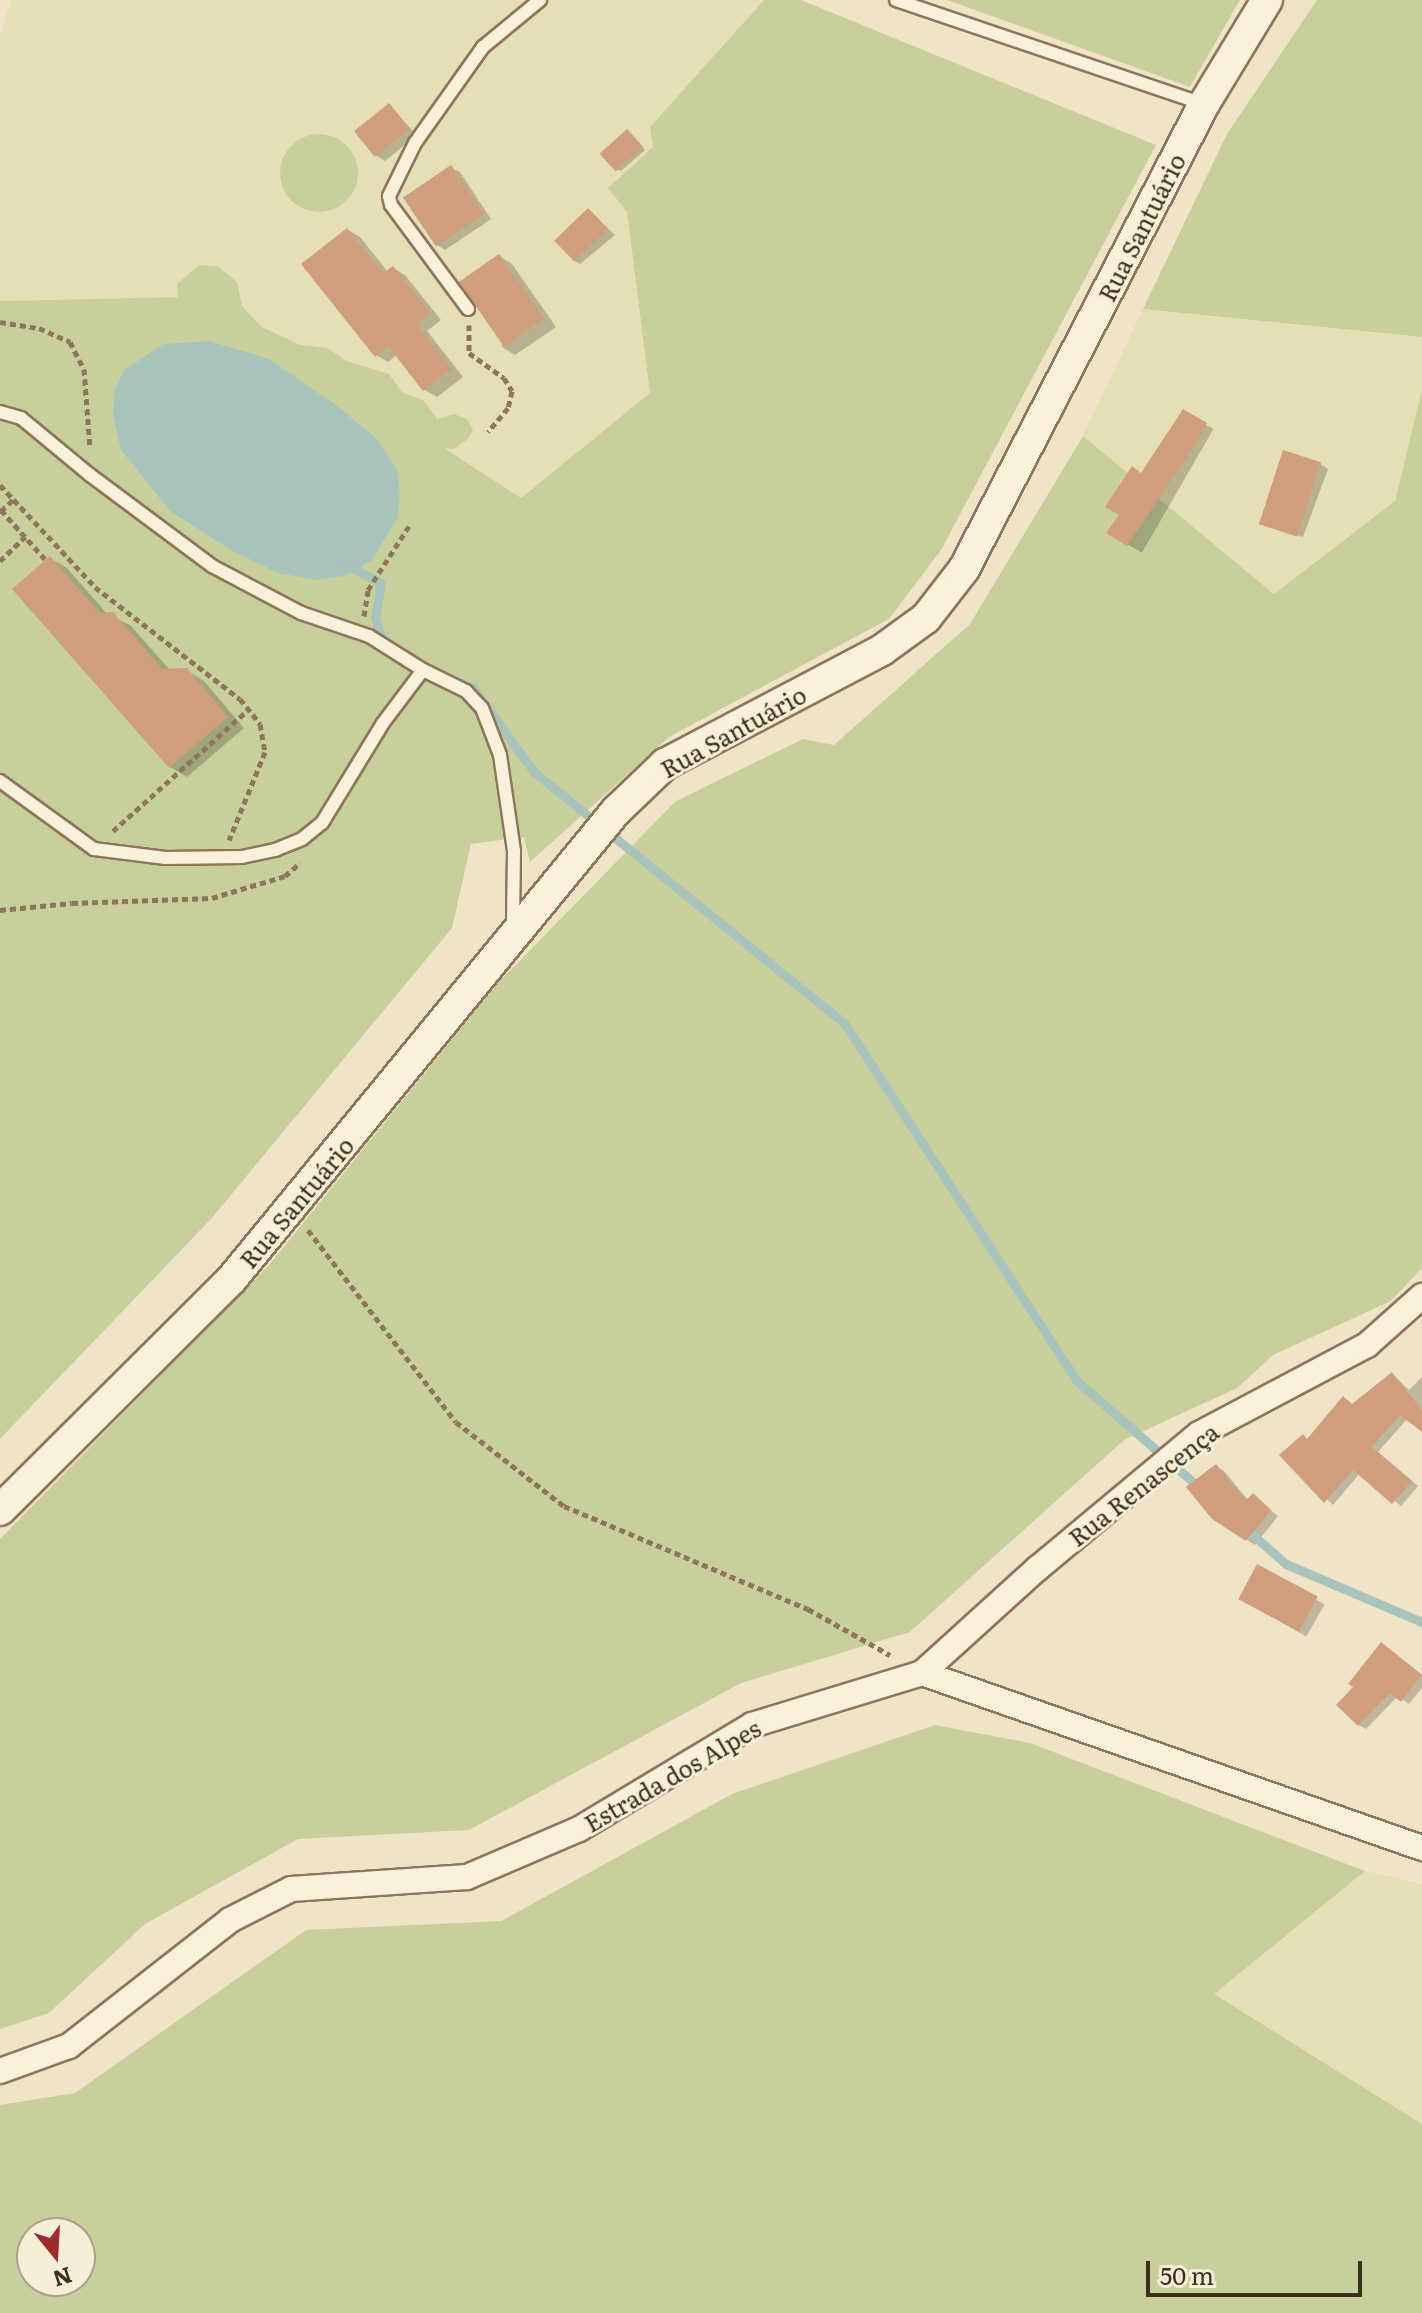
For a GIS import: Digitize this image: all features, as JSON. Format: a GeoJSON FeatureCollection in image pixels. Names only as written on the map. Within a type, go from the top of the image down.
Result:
{"type":"FeatureCollection","features":[{"type":"Feature","properties":{"kind":"street","name":"Rua Santuário"},"geometry":{"type":"LineString","coordinates":[[0,1510],[231,1280],[616,811],[665,764],[882,650],[926,618],[964,569],[1204,104],[1267,0]]}},
{"type":"Feature","properties":{"kind":"street","name":"Rua Renascença"},"geometry":{"type":"LineString","coordinates":[[922,1673],[1038,1568],[1199,1434],[1367,1345],[1422,1296]]}},
{"type":"Feature","properties":{"kind":"street"},"geometry":{"type":"LineString","coordinates":[[922,1673],[1422,1848]]}},
{"type":"Feature","properties":{"kind":"street","name":"Estrada dos Alpes"},"geometry":{"type":"LineString","coordinates":[[0,2071],[14,2069],[69,2046],[230,1920],[291,1889],[467,1877],[579,1829],[752,1725],[922,1673]]}},
{"type":"Feature","properties":{"kind":"lane"},"geometry":{"type":"LineString","coordinates":[[468,309],[391,205],[389,196],[415,143],[483,47],[540,0]]}},
{"type":"Feature","properties":{"kind":"lane"},"geometry":{"type":"LineString","coordinates":[[896,0],[1204,104]]}},
{"type":"Feature","properties":{"kind":"lane"},"geometry":{"type":"LineString","coordinates":[[0,412],[21,418],[90,475],[212,566],[301,613],[369,636],[423,670],[466,691],[482,708],[500,755],[514,851],[513,934]]}},
{"type":"Feature","properties":{"kind":"lane"},"geometry":{"type":"LineString","coordinates":[[0,781],[94,849],[165,858],[242,857],[302,839],[322,823],[383,723],[423,670]]}},
{"type":"Feature","properties":{"kind":"path"},"geometry":{"type":"LineString","coordinates":[[468,309],[469,353],[504,378],[512,391],[508,408],[488,432]]}},
{"type":"Feature","properties":{"kind":"path"},"geometry":{"type":"LineString","coordinates":[[0,322],[39,328],[70,342],[84,369],[90,475]]}},
{"type":"Feature","properties":{"kind":"path"},"geometry":{"type":"LineString","coordinates":[[0,485],[95,587],[249,709],[260,724],[265,752],[222,856]]}},
{"type":"Feature","properties":{"kind":"path"},"geometry":{"type":"LineString","coordinates":[[15,498],[1,511],[45,559]]}},
{"type":"Feature","properties":{"kind":"path"},"geometry":{"type":"LineString","coordinates":[[369,636],[363,608],[368,590],[409,526]]}},
{"type":"Feature","properties":{"kind":"path"},"geometry":{"type":"LineString","coordinates":[[0,561],[25,537]]}},
{"type":"Feature","properties":{"kind":"path"},"geometry":{"type":"LineString","coordinates":[[94,849],[249,709]]}},
{"type":"Feature","properties":{"kind":"path"},"geometry":{"type":"LineString","coordinates":[[0,910],[72,903],[212,898],[285,876],[302,862],[302,839]]}},
{"type":"Feature","properties":{"kind":"path"},"geometry":{"type":"LineString","coordinates":[[291,1210],[456,1422],[564,1506],[808,1609],[922,1673]]}},
{"type":"Feature","properties":{"kind":"shaded area"},"geometry":{"type":"Polygon","coordinates":[[[11,0],[764,0],[651,127],[653,147],[608,188],[627,212],[650,393],[521,498],[212,296],[0,301],[0,37],[11,0]]]}},
{"type":"Feature","properties":{"kind":"shaded area"},"geometry":{"type":"Polygon","coordinates":[[[1143,309],[1422,337],[1422,390],[1395,501],[1274,594],[1083,436],[1143,309]]]}},
{"type":"Feature","properties":{"kind":"shaded area"},"geometry":{"type":"Polygon","coordinates":[[[1365,1871],[1422,1884],[1422,2124],[1213,1994],[1365,1871]]]}},
{"type":"Feature","properties":{"kind":"green space"},"geometry":{"type":"Polygon","coordinates":[[[764,0],[801,0],[1156,145],[941,550],[889,619],[669,737],[530,862],[524,837],[471,844],[452,928],[211,1219],[0,1439],[0,301],[178,297],[177,284],[199,265],[219,267],[237,282],[242,306],[262,327],[300,345],[327,348],[347,361],[389,374],[402,392],[424,401],[437,419],[454,414],[467,419],[473,430],[467,440],[453,449],[444,448],[521,498],[650,393],[627,212],[608,188],[653,147],[650,127],[764,0]]]}},
{"type":"Feature","properties":{"kind":"green space"},"geometry":{"type":"Polygon","coordinates":[[[947,0],[1240,0],[1190,87],[947,0]]]}},
{"type":"Feature","properties":{"kind":"green space"},"geometry":{"type":"Polygon","coordinates":[[[1317,0],[1422,0],[1422,337],[1143,309],[1227,134],[1317,0]]]}},
{"type":"Feature","properties":{"kind":"green space"},"geometry":{"type":"Polygon","coordinates":[[[319,134],[334,137],[347,145],[355,158],[358,173],[355,188],[347,201],[334,209],[319,212],[304,209],[291,201],[283,188],[280,173],[283,158],[291,145],[304,137],[319,134]]]}},
{"type":"Feature","properties":{"kind":"green space"},"geometry":{"type":"Polygon","coordinates":[[[1422,390],[1422,1268],[1391,1301],[1273,1355],[1237,1388],[1124,1440],[910,1632],[741,1683],[469,1830],[298,1839],[145,1924],[49,2013],[0,2029],[0,1539],[269,1265],[497,984],[676,801],[803,739],[834,745],[970,624],[1083,436],[1274,594],[1395,501],[1422,390]]]}},
{"type":"Feature","properties":{"kind":"green space"},"geometry":{"type":"Polygon","coordinates":[[[935,1725],[1030,1743],[1365,1871],[1214,1994],[1422,2124],[1422,2313],[0,2313],[0,2105],[75,2093],[306,1930],[501,1921],[732,1794],[935,1725]]]}},
{"type":"Feature","properties":{"kind":"water"},"geometry":{"type":"Polygon","coordinates":[[[209,341],[269,359],[336,405],[378,440],[397,470],[400,495],[397,519],[372,560],[345,576],[317,580],[278,573],[231,550],[170,511],[121,450],[113,415],[115,389],[124,370],[163,344],[209,341]]]}},
{"type":"Feature","properties":{"kind":"building"},"geometry":{"type":"Polygon","coordinates":[[[389,103],[410,129],[375,157],[354,131],[389,103]]]}},
{"type":"Feature","properties":{"kind":"building"},"geometry":{"type":"Polygon","coordinates":[[[627,129],[643,147],[616,172],[600,154],[627,129]]]}},
{"type":"Feature","properties":{"kind":"building"},"geometry":{"type":"Polygon","coordinates":[[[451,165],[484,214],[436,246],[403,197],[451,165]]]}},
{"type":"Feature","properties":{"kind":"building"},"geometry":{"type":"Polygon","coordinates":[[[588,208],[608,229],[574,262],[554,241],[588,208]]]}},
{"type":"Feature","properties":{"kind":"building"},"geometry":{"type":"Polygon","coordinates":[[[347,228],[383,273],[393,266],[431,313],[417,324],[452,369],[423,391],[388,346],[375,357],[301,264],[347,228]]]}},
{"type":"Feature","properties":{"kind":"building"},"geometry":{"type":"Polygon","coordinates":[[[499,254],[544,319],[504,347],[459,282],[499,254]]]}},
{"type":"Feature","properties":{"kind":"building"},"geometry":{"type":"Polygon","coordinates":[[[1183,409],[1207,423],[1204,431],[1127,546],[1106,533],[1119,515],[1105,507],[1132,466],[1141,473],[1183,409]]]}},
{"type":"Feature","properties":{"kind":"building"},"geometry":{"type":"Polygon","coordinates":[[[1283,450],[1321,462],[1297,537],[1259,524],[1283,450]]]}},
{"type":"Feature","properties":{"kind":"building"},"geometry":{"type":"Polygon","coordinates":[[[50,556],[100,613],[113,612],[162,669],[187,668],[228,717],[169,768],[12,589],[50,556]]]}},
{"type":"Feature","properties":{"kind":"building"},"geometry":{"type":"Polygon","coordinates":[[[1392,1372],[1422,1410],[1422,1432],[1400,1415],[1372,1447],[1412,1481],[1392,1504],[1353,1470],[1324,1503],[1279,1455],[1303,1434],[1307,1439],[1343,1396],[1352,1404],[1392,1372]]]}},
{"type":"Feature","properties":{"kind":"building"},"geometry":{"type":"Polygon","coordinates":[[[1216,1464],[1246,1500],[1253,1493],[1271,1510],[1246,1541],[1212,1519],[1186,1487],[1216,1464]]]}},
{"type":"Feature","properties":{"kind":"building"},"geometry":{"type":"Polygon","coordinates":[[[1257,1564],[1318,1596],[1299,1632],[1238,1599],[1257,1564]]]}},
{"type":"Feature","properties":{"kind":"building"},"geometry":{"type":"Polygon","coordinates":[[[1381,1642],[1422,1675],[1401,1702],[1390,1693],[1358,1726],[1336,1705],[1353,1687],[1348,1684],[1381,1642]]]}},
{"type":"Feature","properties":{"kind":"waterway"},"geometry":{"type":"LineString","coordinates":[[347,565],[381,583],[375,617],[385,647]]}},
{"type":"Feature","properties":{"kind":"waterway"},"geometry":{"type":"LineString","coordinates":[[460,682],[473,688],[534,772],[845,1024],[1076,1380],[1201,1489]]}},
{"type":"Feature","properties":{"kind":"waterway"},"geometry":{"type":"LineString","coordinates":[[1245,1528],[1286,1564],[1422,1622]]}}]}
